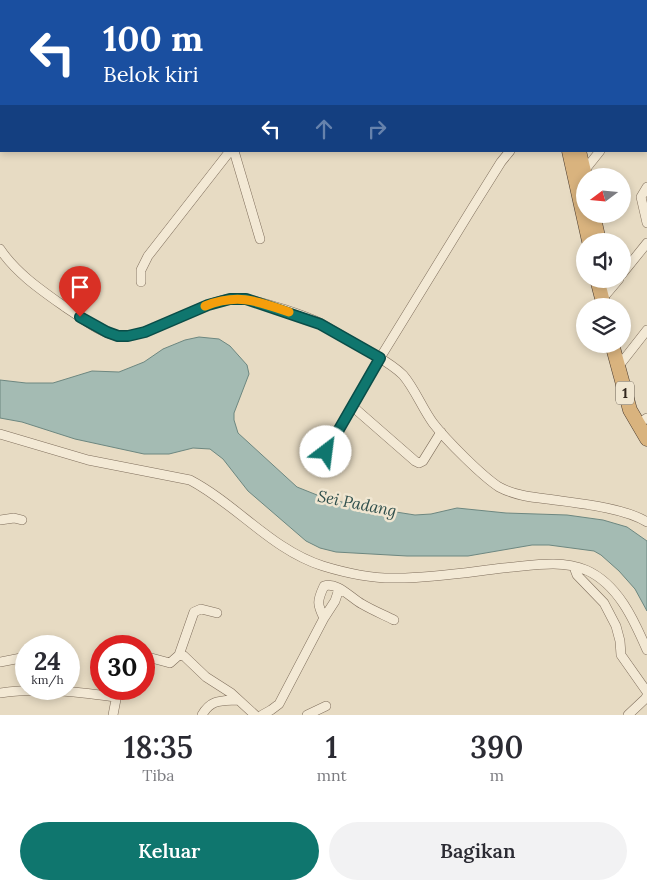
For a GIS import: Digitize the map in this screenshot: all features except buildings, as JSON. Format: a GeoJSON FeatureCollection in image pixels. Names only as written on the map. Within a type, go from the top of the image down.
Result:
{"type":"FeatureCollection","features":[{"type":"Feature","properties":{"kind":"highway"},"geometry":{"type":"LineString","coordinates":[[569,152],[587,233]]}},
{"type":"Feature","properties":{"kind":"highway"},"geometry":{"type":"LineString","coordinates":[[579,152],[583,168]]}},
{"type":"Feature","properties":{"kind":"highway","name":"1"},"geometry":{"type":"LineString","coordinates":[[616,353],[646,421]]}},
{"type":"Feature","properties":{"kind":"highway","name":"1"},"geometry":{"type":"LineString","coordinates":[[621,353],[621,363],[630,410],[647,439]]}},
{"type":"Feature","properties":{"kind":"street"},"geometry":{"type":"LineString","coordinates":[[141,282],[140,270],[148,256],[231,152]]}},
{"type":"Feature","properties":{"kind":"street"},"geometry":{"type":"LineString","coordinates":[[232,152],[260,239]]}},
{"type":"Feature","properties":{"kind":"street"},"geometry":{"type":"LineString","coordinates":[[326,452],[380,358],[470,210],[509,152]]}},
{"type":"Feature","properties":{"kind":"street"},"geometry":{"type":"LineString","coordinates":[[589,168],[599,152]]}},
{"type":"Feature","properties":{"kind":"street"},"geometry":{"type":"LineString","coordinates":[[647,187],[641,197],[647,223]]}},
{"type":"Feature","properties":{"kind":"street"},"geometry":{"type":"LineString","coordinates":[[631,263],[647,243]]}},
{"type":"Feature","properties":{"kind":"street"},"geometry":{"type":"LineString","coordinates":[[0,249],[8,262],[54,299],[94,326],[118,336],[145,332],[208,305],[238,298],[285,311],[320,324],[396,368],[406,379],[433,423],[498,486],[511,493],[615,511],[647,522]]}},
{"type":"Feature","properties":{"kind":"street"},"geometry":{"type":"LineString","coordinates":[[621,363],[647,330]]}},
{"type":"Feature","properties":{"kind":"street"},"geometry":{"type":"LineString","coordinates":[[352,406],[419,463],[423,460],[441,432]]}},
{"type":"Feature","properties":{"kind":"street"},"geometry":{"type":"LineString","coordinates":[[0,434],[88,460],[190,480],[204,487],[305,559],[345,571],[396,578],[535,565],[554,564],[574,567],[592,574],[610,587],[623,604],[647,650]]}},
{"type":"Feature","properties":{"kind":"street"},"geometry":{"type":"LineString","coordinates":[[0,520],[8,518],[22,520]]}},
{"type":"Feature","properties":{"kind":"street"},"geometry":{"type":"LineString","coordinates":[[574,567],[577,575],[604,603],[616,626],[621,655],[647,694],[645,699],[628,715]]}},
{"type":"Feature","properties":{"kind":"street"},"geometry":{"type":"LineString","coordinates":[[324,618],[319,607],[318,598],[327,585],[346,592],[363,605],[394,620]]}},
{"type":"Feature","properties":{"kind":"street"},"geometry":{"type":"LineString","coordinates":[[262,715],[279,704],[324,618],[335,601],[339,589]]}},
{"type":"Feature","properties":{"kind":"street"},"geometry":{"type":"LineString","coordinates":[[155,659],[170,663],[179,655],[194,612],[201,609],[217,613]]}},
{"type":"Feature","properties":{"kind":"street"},"geometry":{"type":"LineString","coordinates":[[179,655],[190,661],[206,677],[219,684],[255,715]]}},
{"type":"Feature","properties":{"kind":"street"},"geometry":{"type":"LineString","coordinates":[[0,662],[15,659]]}},
{"type":"Feature","properties":{"kind":"street"},"geometry":{"type":"LineString","coordinates":[[0,693],[22,690],[90,691]]}},
{"type":"Feature","properties":{"kind":"street"},"geometry":{"type":"LineString","coordinates":[[113,715],[116,700]]}},
{"type":"Feature","properties":{"kind":"street"},"geometry":{"type":"LineString","coordinates":[[202,715],[206,706],[212,703],[238,700]]}},
{"type":"Feature","properties":{"kind":"street"},"geometry":{"type":"LineString","coordinates":[[307,715],[326,706]]}},
{"type":"Feature","properties":{"kind":"water"},"geometry":{"type":"Polygon","coordinates":[[[199,337],[219,339],[230,346],[247,365],[249,374],[234,413],[238,433],[297,487],[322,497],[358,506],[415,515],[431,514],[457,508],[506,513],[567,515],[603,520],[627,527],[647,541],[647,611],[635,589],[619,571],[594,551],[549,545],[532,545],[468,556],[407,556],[336,552],[320,548],[306,541],[248,491],[223,459],[210,449],[193,448],[169,454],[144,454],[75,439],[22,422],[0,418],[0,380],[26,383],[53,383],[92,371],[119,372],[144,362],[163,349],[185,340],[199,337]]]}},
{"type":"Feature","properties":{"kind":"slow traffic"},"geometry":{"type":"LineString","coordinates":[[205,306],[238,298],[289,312]]}},
{"type":"Feature","properties":{"kind":"route"},"geometry":{"type":"LineString","coordinates":[[80,317],[107,332],[118,336],[128,336],[145,332],[208,305],[238,298],[285,311],[320,324],[380,358],[326,452]]}},
{"type":"Feature","properties":{"kind":"water label","name":"Sei Padang"},"geometry":{"type":"Point","coordinates":[357,503]}}]}
